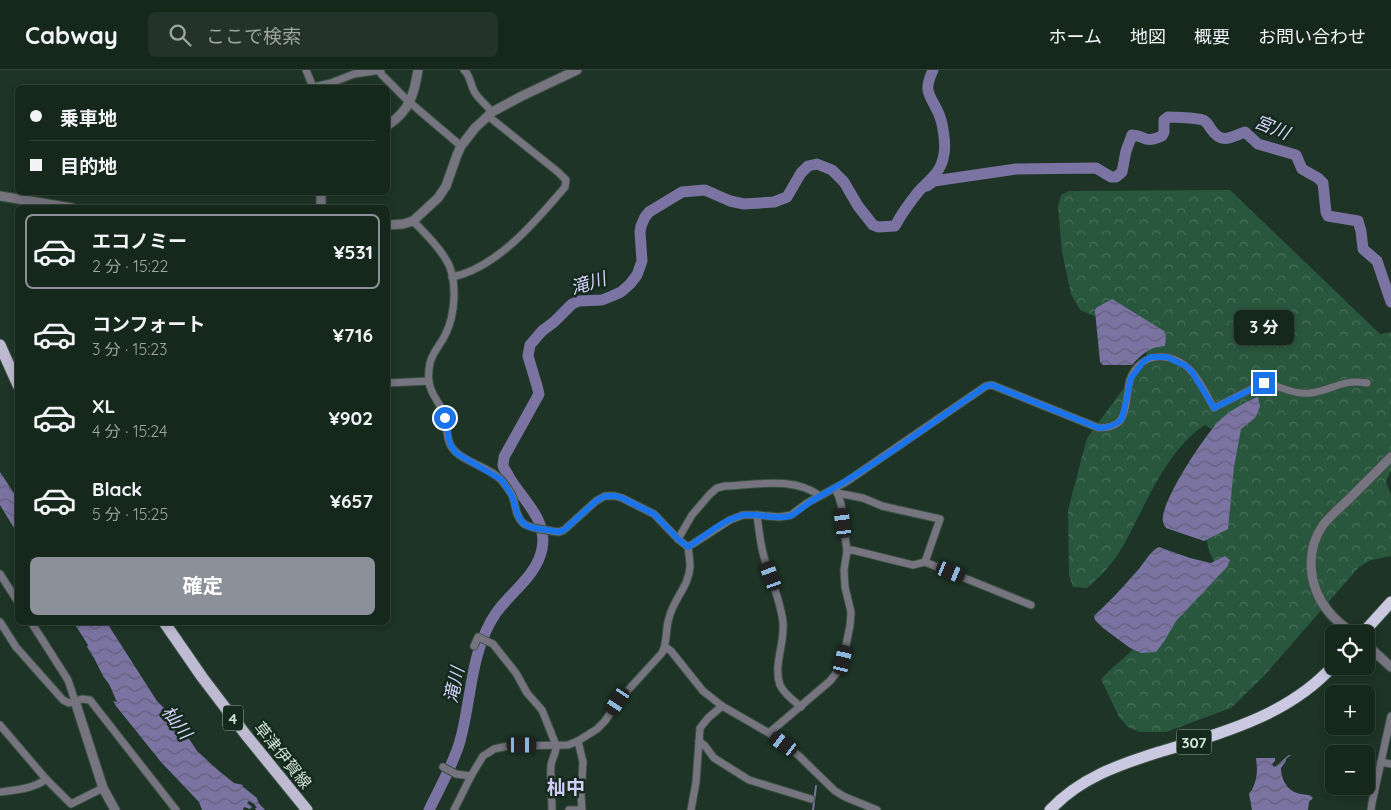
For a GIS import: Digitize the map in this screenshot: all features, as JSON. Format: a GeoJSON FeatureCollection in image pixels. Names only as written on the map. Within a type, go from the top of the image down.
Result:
{"type":"FeatureCollection","features":[{"type":"Feature","properties":{"kind":"highway"},"geometry":{"type":"LineString","coordinates":[[1370,625],[1391,602]]}},
{"type":"Feature","properties":{"kind":"highway","name":"307"},"geometry":{"type":"LineString","coordinates":[[1050,810],[1058,801],[1080,785],[1113,767],[1232,730],[1267,715],[1298,696],[1325,675]]}},
{"type":"Feature","properties":{"kind":"main road"},"geometry":{"type":"LineString","coordinates":[[0,345],[15,379]]}},
{"type":"Feature","properties":{"kind":"main road","name":"草津伊賀線"},"geometry":{"type":"LineString","coordinates":[[166,625],[202,677],[305,809]]}},
{"type":"Feature","properties":{"kind":"street"},"geometry":{"type":"LineString","coordinates":[[306,70],[312,85]]}},
{"type":"Feature","properties":{"kind":"street"},"geometry":{"type":"LineString","coordinates":[[322,85],[354,74],[381,70],[381,74],[410,103],[461,146]]}},
{"type":"Feature","properties":{"kind":"street"},"geometry":{"type":"LineString","coordinates":[[390,124],[410,103],[418,70]]}},
{"type":"Feature","properties":{"kind":"street"},"geometry":{"type":"LineString","coordinates":[[452,277],[460,276],[493,260],[532,223],[565,187],[566,180],[490,114],[474,91],[469,76],[464,70]]}},
{"type":"Feature","properties":{"kind":"street"},"geometry":{"type":"LineString","coordinates":[[390,225],[413,221],[438,198],[446,186],[461,146],[475,128],[490,114],[578,70]]}},
{"type":"Feature","properties":{"kind":"street"},"geometry":{"type":"LineString","coordinates":[[0,196],[54,205]]}},
{"type":"Feature","properties":{"kind":"street"},"geometry":{"type":"LineString","coordinates":[[413,221],[440,252],[449,265],[452,277],[453,305],[451,319],[446,334],[435,350],[430,364],[429,381],[430,388],[445,418],[450,444],[456,453],[502,480],[512,496],[518,516],[529,527],[559,532],[564,530],[596,501],[605,496],[616,496],[654,514],[688,547],[690,568],[686,584],[668,618],[665,647],[662,653],[618,701],[597,729],[578,741],[568,744],[522,745],[494,749],[483,756],[454,810]]}},
{"type":"Feature","properties":{"kind":"street"},"geometry":{"type":"LineString","coordinates":[[688,547],[730,520],[743,515],[791,516],[807,503],[837,490],[986,386],[992,385],[1099,428],[1105,428],[1111,427],[1122,419],[1131,378],[1144,361],[1151,357],[1167,357],[1186,366],[1192,372],[1214,408],[1264,383],[1292,391],[1310,393],[1350,381],[1367,383]]}},
{"type":"Feature","properties":{"kind":"street"},"geometry":{"type":"LineString","coordinates":[[390,383],[429,381]]}},
{"type":"Feature","properties":{"kind":"street"},"geometry":{"type":"LineString","coordinates":[[1341,625],[1328,612],[1314,586],[1311,571],[1312,551],[1320,531],[1329,518],[1391,457]]}},
{"type":"Feature","properties":{"kind":"street"},"geometry":{"type":"LineString","coordinates":[[678,539],[692,514],[717,488],[724,486],[788,484],[796,485],[820,496]]}},
{"type":"Feature","properties":{"kind":"street"},"geometry":{"type":"LineString","coordinates":[[769,733],[830,680],[837,672],[843,660],[851,612],[845,587],[844,570],[847,551],[841,504],[837,490]]}},
{"type":"Feature","properties":{"kind":"street"},"geometry":{"type":"LineString","coordinates":[[837,490],[882,506],[940,519],[925,562]]}},
{"type":"Feature","properties":{"kind":"street"},"geometry":{"type":"LineString","coordinates":[[757,515],[760,540],[776,592],[783,623],[778,666],[779,683],[784,692],[801,707]]}},
{"type":"Feature","properties":{"kind":"street"},"geometry":{"type":"LineString","coordinates":[[847,551],[852,550],[913,564],[925,562],[1032,605]]}},
{"type":"Feature","properties":{"kind":"street"},"geometry":{"type":"LineString","coordinates":[[0,574],[15,597]]}},
{"type":"Feature","properties":{"kind":"street"},"geometry":{"type":"LineString","coordinates":[[0,622],[16,647],[63,700],[69,703],[75,700],[90,700],[176,810]]}},
{"type":"Feature","properties":{"kind":"street"},"geometry":{"type":"LineString","coordinates":[[33,625],[68,680],[103,788],[115,810]]}},
{"type":"Feature","properties":{"kind":"street"},"geometry":{"type":"LineString","coordinates":[[474,646],[478,637],[491,642],[516,673],[527,693],[542,710],[557,750],[553,755],[551,767],[552,810]]}},
{"type":"Feature","properties":{"kind":"street"},"geometry":{"type":"LineString","coordinates":[[665,647],[671,651],[703,691],[722,706],[769,733],[798,755],[835,791],[877,810]]}},
{"type":"Feature","properties":{"kind":"street"},"geometry":{"type":"LineString","coordinates":[[1375,652],[1391,667]]}},
{"type":"Feature","properties":{"kind":"street"},"geometry":{"type":"LineString","coordinates":[[691,810],[696,782],[700,728],[722,706]]}},
{"type":"Feature","properties":{"kind":"street"},"geometry":{"type":"LineString","coordinates":[[1371,810],[1391,716]]}},
{"type":"Feature","properties":{"kind":"street"},"geometry":{"type":"LineString","coordinates":[[0,725],[46,780],[71,804],[103,788]]}},
{"type":"Feature","properties":{"kind":"street"},"geometry":{"type":"LineString","coordinates":[[569,810],[582,810],[583,762],[578,741]]}},
{"type":"Feature","properties":{"kind":"street"},"geometry":{"type":"LineString","coordinates":[[699,741],[714,758],[749,780],[810,799]]}},
{"type":"Feature","properties":{"kind":"street"},"geometry":{"type":"LineString","coordinates":[[1381,762],[1391,764]]}},
{"type":"Feature","properties":{"kind":"street"},"geometry":{"type":"LineString","coordinates":[[444,768],[456,774],[471,776]]}},
{"type":"Feature","properties":{"kind":"street"},"geometry":{"type":"LineString","coordinates":[[0,792],[32,786],[46,780]]}},
{"type":"Feature","properties":{"kind":"green space"},"geometry":{"type":"Polygon","coordinates":[[[1230,190],[1380,334],[1391,332],[1391,470],[1386,482],[1391,495],[1391,556],[1371,560],[1359,567],[1264,676],[1231,708],[1166,732],[1140,732],[1128,727],[1119,717],[1101,679],[1217,575],[1217,567],[1210,553],[1205,535],[1215,431],[1205,425],[1182,446],[1163,471],[1113,561],[1087,588],[1073,587],[1069,575],[1068,510],[1087,438],[1145,362],[1147,348],[1111,323],[1080,310],[1071,294],[1062,252],[1058,207],[1061,195],[1069,191],[1230,190]]]}},
{"type":"Feature","properties":{"kind":"water"},"geometry":{"type":"Polygon","coordinates":[[[1112,299],[1164,331],[1166,336],[1165,346],[1146,352],[1132,365],[1103,365],[1100,362],[1095,311],[1096,308],[1112,299]]]}},
{"type":"Feature","properties":{"kind":"water"},"geometry":{"type":"Polygon","coordinates":[[[1258,397],[1260,406],[1256,417],[1241,429],[1234,467],[1228,529],[1204,541],[1166,528],[1163,518],[1170,495],[1206,437],[1221,419],[1258,397]]]}},
{"type":"Feature","properties":{"kind":"water"},"geometry":{"type":"Polygon","coordinates":[[[0,472],[15,495],[15,530],[0,505],[0,472]]]}},
{"type":"Feature","properties":{"kind":"water"},"geometry":{"type":"Polygon","coordinates":[[[1159,547],[1211,563],[1225,556],[1230,560],[1227,567],[1176,621],[1156,652],[1141,653],[1130,648],[1103,628],[1095,620],[1094,616],[1138,570],[1150,554],[1159,547]]]}},
{"type":"Feature","properties":{"kind":"water"},"geometry":{"type":"Polygon","coordinates":[[[75,625],[108,625],[157,701],[168,712],[181,733],[186,734],[197,751],[219,771],[234,783],[243,785],[257,798],[265,810],[256,810],[255,808],[257,808],[254,804],[249,801],[247,803],[252,807],[250,809],[244,807],[243,810],[202,810],[199,802],[161,762],[116,706],[113,701],[117,702],[109,684],[87,647],[88,645],[75,625]]]}},
{"type":"Feature","properties":{"kind":"water"},"geometry":{"type":"Polygon","coordinates":[[[1291,755],[1286,759],[1281,768],[1282,777],[1292,791],[1309,795],[1313,798],[1309,802],[1308,810],[1252,810],[1249,794],[1254,786],[1256,777],[1256,758],[1275,758],[1272,764],[1274,767],[1291,755]]]}},
{"type":"Feature","properties":{"kind":"waterway","name":"滝川"},"geometry":{"type":"LineString","coordinates":[[429,810],[450,767],[460,741],[476,659],[487,628],[502,605],[535,567],[542,549],[543,538],[537,518],[513,484],[503,465],[504,457],[539,394],[528,356],[530,345],[542,331],[572,304],[579,301],[602,300],[621,292],[630,284],[637,275],[642,261],[640,232],[645,217],[649,212],[682,192],[705,190],[730,201],[744,204],[774,202],[787,197],[801,173],[808,166],[817,164],[832,170],[844,182],[858,206],[873,225],[878,227],[895,226],[912,199],[938,171],[943,161],[945,145],[943,127],[940,116],[928,92],[928,83],[933,70]]}},
{"type":"Feature","properties":{"kind":"waterway","name":"宮川"},"geometry":{"type":"LineString","coordinates":[[927,186],[934,181],[1016,169],[1096,168],[1111,177],[1116,177],[1122,172],[1126,151],[1132,135],[1148,139],[1162,136],[1164,120],[1168,117],[1200,119],[1206,122],[1219,137],[1227,138],[1245,132],[1258,144],[1296,155],[1302,169],[1323,183],[1328,216],[1358,221],[1363,249],[1377,261],[1391,302]]}},
{"type":"Feature","properties":{"kind":"waterway"},"geometry":{"type":"LineString","coordinates":[[813,810],[816,786]]}},
{"type":"Feature","properties":{"kind":"district","name":"杣中"},"geometry":{"type":"Point","coordinates":[566,787]}},
{"type":"Feature","properties":{"kind":"route"},"geometry":{"type":"LineString","coordinates":[[445,418],[450,444],[456,453],[502,480],[512,496],[518,516],[529,527],[559,532],[564,530],[596,501],[605,496],[616,496],[654,514],[688,547],[730,520],[743,515],[791,516],[807,503],[846,482],[986,386],[992,385],[1099,428],[1105,428],[1111,427],[1122,419],[1131,378],[1144,361],[1151,357],[1167,357],[1186,366],[1192,372],[1214,408],[1264,383]]}},
{"type":"Feature","properties":{"kind":"water label","name":"杣川"},"geometry":{"type":"Point","coordinates":[177,722]}}]}
